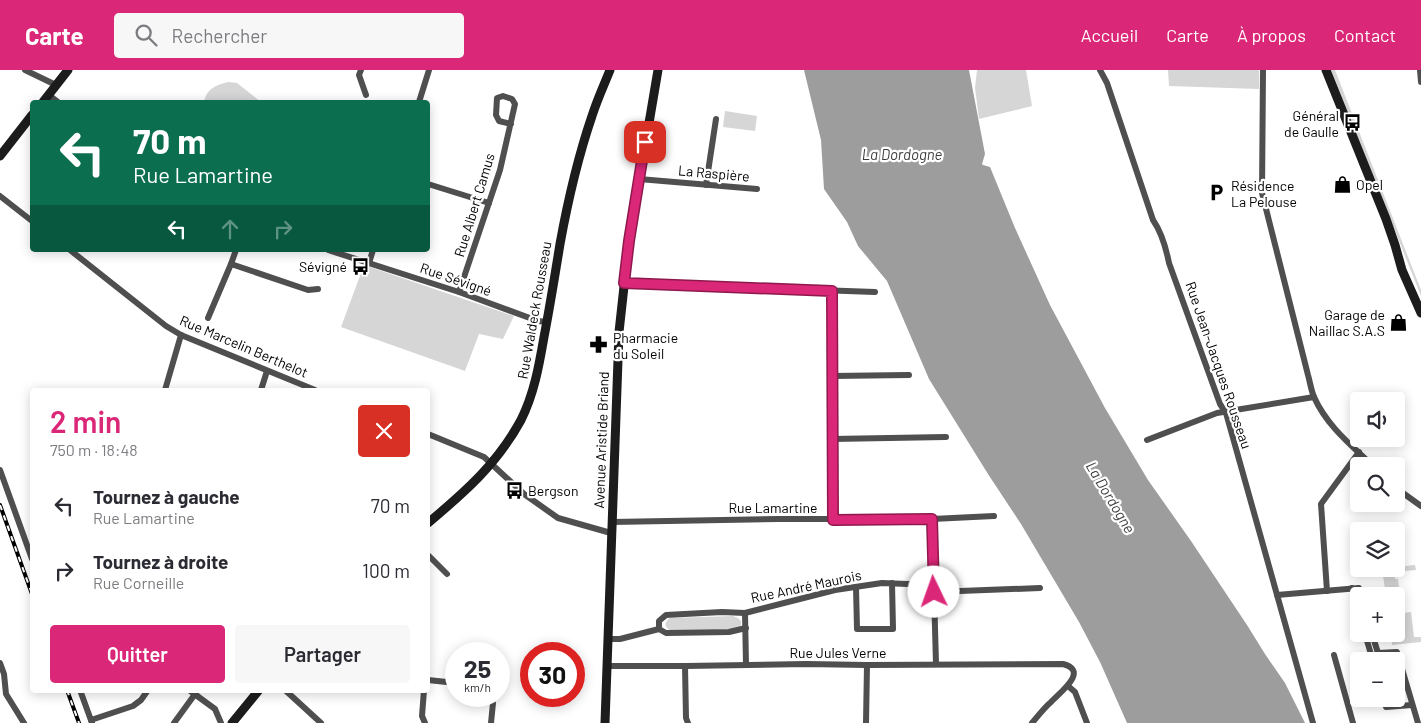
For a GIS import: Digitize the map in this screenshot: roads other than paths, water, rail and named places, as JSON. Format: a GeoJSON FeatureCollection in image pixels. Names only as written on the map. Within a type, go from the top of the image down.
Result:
{"type":"FeatureCollection","features":[{"type":"Feature","properties":{"kind":"main road"},"geometry":{"type":"LineString","coordinates":[[45,100],[68,70]]}},
{"type":"Feature","properties":{"kind":"main road","name":"Rue Waldeck Rousseau"},"geometry":{"type":"LineString","coordinates":[[430,521],[476,481],[491,464],[508,441],[531,398],[538,370],[574,171],[592,114],[610,70]]}},
{"type":"Feature","properties":{"kind":"main road","name":"Avenue Aristide Briand"},"geometry":{"type":"LineString","coordinates":[[606,723],[619,332],[629,241],[658,70]]}},
{"type":"Feature","properties":{"kind":"main road"},"geometry":{"type":"LineString","coordinates":[[1326,70],[1395,245],[1402,270],[1421,313]]}},
{"type":"Feature","properties":{"kind":"main road"},"geometry":{"type":"LineString","coordinates":[[0,156],[30,118]]}},
{"type":"Feature","properties":{"kind":"main road"},"geometry":{"type":"LineString","coordinates":[[1395,245],[1410,272],[1421,301]]}},
{"type":"Feature","properties":{"kind":"main road"},"geometry":{"type":"LineString","coordinates":[[232,723],[257,693]]}},
{"type":"Feature","properties":{"kind":"street"},"geometry":{"type":"LineString","coordinates":[[25,70],[56,85]]}},
{"type":"Feature","properties":{"kind":"street"},"geometry":{"type":"LineString","coordinates":[[361,70],[359,75],[366,95]]}},
{"type":"Feature","properties":{"kind":"street"},"geometry":{"type":"LineString","coordinates":[[421,100],[430,70]]}},
{"type":"Feature","properties":{"kind":"street","name":"Rue Jean-Jacques Rousseau"},"geometry":{"type":"LineString","coordinates":[[1100,70],[1107,83],[1153,220],[1164,242],[1169,263],[1220,404],[1226,413],[1313,723]]}},
{"type":"Feature","properties":{"kind":"street"},"geometry":{"type":"LineString","coordinates":[[1263,70],[1262,192],[1314,397],[1327,420],[1346,442],[1363,457]]}},
{"type":"Feature","properties":{"kind":"street"},"geometry":{"type":"LineString","coordinates":[[1420,70],[1421,82]]}},
{"type":"Feature","properties":{"kind":"street"},"geometry":{"type":"LineString","coordinates":[[49,95],[55,100]]}},
{"type":"Feature","properties":{"kind":"street","name":"Rue Albert Camus"},"geometry":{"type":"LineString","coordinates":[[459,292],[500,170],[511,124],[515,104],[512,98],[503,96],[497,98],[496,115],[499,121],[511,124]]}},
{"type":"Feature","properties":{"kind":"street"},"geometry":{"type":"LineString","coordinates":[[706,185],[716,119]]}},
{"type":"Feature","properties":{"kind":"street","name":"La Raspière"},"geometry":{"type":"LineString","coordinates":[[639,179],[756,189]]}},
{"type":"Feature","properties":{"kind":"street"},"geometry":{"type":"LineString","coordinates":[[430,185],[489,203]]}},
{"type":"Feature","properties":{"kind":"street"},"geometry":{"type":"LineString","coordinates":[[0,196],[30,219]]}},
{"type":"Feature","properties":{"kind":"street","name":"Rue Marcelin Berthelot"},"geometry":{"type":"LineString","coordinates":[[73,252],[166,326],[181,335],[310,388]]}},
{"type":"Feature","properties":{"kind":"street"},"geometry":{"type":"LineString","coordinates":[[208,318],[235,252]]}},
{"type":"Feature","properties":{"kind":"street","name":"Rue Sévigné"},"geometry":{"type":"LineString","coordinates":[[334,252],[547,322]]}},
{"type":"Feature","properties":{"kind":"street"},"geometry":{"type":"LineString","coordinates":[[369,263],[372,252]]}},
{"type":"Feature","properties":{"kind":"street"},"geometry":{"type":"LineString","coordinates":[[231,264],[308,290],[318,289]]}},
{"type":"Feature","properties":{"kind":"street"},"geometry":{"type":"LineString","coordinates":[[624,283],[875,292]]}},
{"type":"Feature","properties":{"kind":"street"},"geometry":{"type":"LineString","coordinates":[[832,291],[833,520]]}},
{"type":"Feature","properties":{"kind":"street"},"geometry":{"type":"LineString","coordinates":[[166,388],[181,335]]}},
{"type":"Feature","properties":{"kind":"street"},"geometry":{"type":"LineString","coordinates":[[262,388],[268,371]]}},
{"type":"Feature","properties":{"kind":"street"},"geometry":{"type":"LineString","coordinates":[[832,376],[909,375]]}},
{"type":"Feature","properties":{"kind":"street"},"geometry":{"type":"LineString","coordinates":[[1147,440],[1217,413],[1314,397]]}},
{"type":"Feature","properties":{"kind":"street"},"geometry":{"type":"LineString","coordinates":[[430,435],[484,457],[524,494],[558,518],[612,533]]}},
{"type":"Feature","properties":{"kind":"street"},"geometry":{"type":"LineString","coordinates":[[832,439],[946,437]]}},
{"type":"Feature","properties":{"kind":"street"},"geometry":{"type":"LineString","coordinates":[[1327,591],[1321,504],[1358,452]]}},
{"type":"Feature","properties":{"kind":"street"},"geometry":{"type":"LineString","coordinates":[[0,470],[30,553]]}},
{"type":"Feature","properties":{"kind":"street"},"geometry":{"type":"LineString","coordinates":[[1405,494],[1421,506]]}},
{"type":"Feature","properties":{"kind":"street","name":"Rue Lamartine"},"geometry":{"type":"LineString","coordinates":[[612,522],[768,519],[932,519],[994,516]]}},
{"type":"Feature","properties":{"kind":"street"},"geometry":{"type":"LineString","coordinates":[[932,519],[936,664]]}},
{"type":"Feature","properties":{"kind":"street"},"geometry":{"type":"LineString","coordinates":[[430,557],[447,574]]}},
{"type":"Feature","properties":{"kind":"street","name":"Rue André Maurois"},"geometry":{"type":"LineString","coordinates":[[659,629],[660,622],[666,614],[745,613],[835,590],[882,583],[934,588],[1040,588]]}},
{"type":"Feature","properties":{"kind":"street"},"geometry":{"type":"LineString","coordinates":[[856,587],[857,629],[893,629],[892,583]]}},
{"type":"Feature","properties":{"kind":"street"},"geometry":{"type":"LineString","coordinates":[[1278,595],[1350,588]]}},
{"type":"Feature","properties":{"kind":"street","name":"Rue André Maurois"},"geometry":{"type":"LineString","coordinates":[[745,613],[746,664]]}},
{"type":"Feature","properties":{"kind":"street"},"geometry":{"type":"LineString","coordinates":[[608,639],[620,639],[659,629],[666,633],[711,633],[729,632],[746,628]]}},
{"type":"Feature","properties":{"kind":"street"},"geometry":{"type":"LineString","coordinates":[[1334,655],[1353,723]]}},
{"type":"Feature","properties":{"kind":"street"},"geometry":{"type":"LineString","coordinates":[[0,663],[4,674],[6,694],[24,723]]}},
{"type":"Feature","properties":{"kind":"street","name":"Rue Jules Verne"},"geometry":{"type":"LineString","coordinates":[[607,666],[1055,664],[1070,665],[1073,670],[1074,676],[1068,686]]}},
{"type":"Feature","properties":{"kind":"street"},"geometry":{"type":"LineString","coordinates":[[866,723],[867,665]]}},
{"type":"Feature","properties":{"kind":"street"},"geometry":{"type":"LineString","coordinates":[[685,666],[686,718],[688,723]]}},
{"type":"Feature","properties":{"kind":"street"},"geometry":{"type":"LineString","coordinates":[[430,680],[445,682]]}},
{"type":"Feature","properties":{"kind":"street"},"geometry":{"type":"LineString","coordinates":[[1405,680],[1418,723]]}},
{"type":"Feature","properties":{"kind":"street"},"geometry":{"type":"LineString","coordinates":[[1032,723],[1049,703],[1068,686],[1075,692],[1087,723]]}},
{"type":"Feature","properties":{"kind":"street"},"geometry":{"type":"LineString","coordinates":[[81,693],[92,722],[133,706],[146,693]]}},
{"type":"Feature","properties":{"kind":"street"},"geometry":{"type":"LineString","coordinates":[[174,723],[193,693]]}},
{"type":"Feature","properties":{"kind":"street"},"geometry":{"type":"LineString","coordinates":[[196,693],[215,709],[221,723]]}},
{"type":"Feature","properties":{"kind":"street"},"geometry":{"type":"LineString","coordinates":[[288,693],[321,723]]}},
{"type":"Feature","properties":{"kind":"street"},"geometry":{"type":"LineString","coordinates":[[424,693],[422,716],[425,723]]}},
{"type":"Feature","properties":{"kind":"street"},"geometry":{"type":"LineString","coordinates":[[1405,706],[1412,705]]}},
{"type":"Feature","properties":{"kind":"street"},"geometry":{"type":"LineString","coordinates":[[491,723],[493,707]]}},
{"type":"Feature","properties":{"kind":"water","name":"La Dordogne"},"geometry":{"type":"Polygon","coordinates":[[[804,70],[969,70],[985,154],[982,164],[990,167],[1050,305],[1105,408],[1148,480],[1191,541],[1285,683],[1305,723],[1127,723],[1100,662],[1079,622],[1021,524],[929,379],[887,281],[858,246],[847,222],[824,189],[821,140],[804,70]]]}},
{"type":"Feature","properties":{"kind":"railway"},"geometry":{"type":"LineString","coordinates":[[0,505],[30,588]]}},
{"type":"Feature","properties":{"kind":"railway"},"geometry":{"type":"LineString","coordinates":[[68,693],[79,723]]}},
{"type":"Feature","properties":{"kind":"place","name":"Général de Gaulle"},"geometry":{"type":"Point","coordinates":[1353,123]}},
{"type":"Feature","properties":{"kind":"place","name":"Opel"},"geometry":{"type":"Point","coordinates":[1342,184]}},
{"type":"Feature","properties":{"kind":"place","name":"Résidence La Pelouse"},"geometry":{"type":"Point","coordinates":[1217,193]}},
{"type":"Feature","properties":{"kind":"place","name":"Sévigné"},"geometry":{"type":"Point","coordinates":[361,266]}},
{"type":"Feature","properties":{"kind":"place","name":"Garage de Naillac S.A.S"},"geometry":{"type":"Point","coordinates":[1399,322]}},
{"type":"Feature","properties":{"kind":"place","name":"Pharmacie du Soleil"},"geometry":{"type":"Point","coordinates":[599,345]}},
{"type":"Feature","properties":{"kind":"place","name":"Bergson"},"geometry":{"type":"Point","coordinates":[514,490]}}]}
